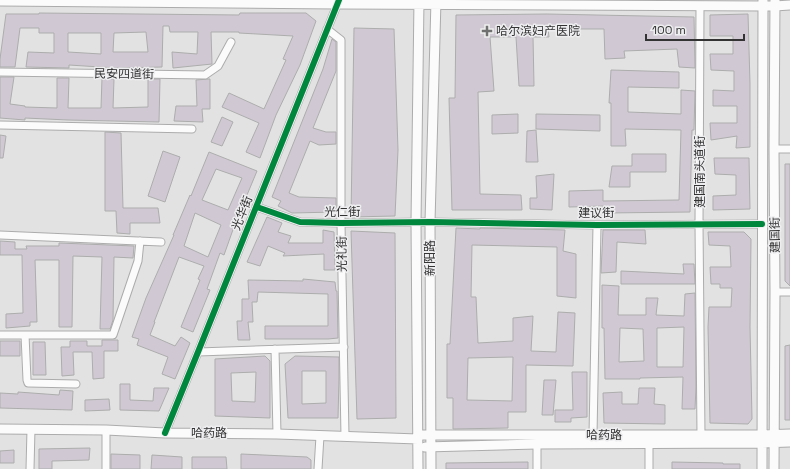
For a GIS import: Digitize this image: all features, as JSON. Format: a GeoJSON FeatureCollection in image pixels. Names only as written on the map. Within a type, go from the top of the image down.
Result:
{"type":"FeatureCollection","features":[{"type":"Feature","properties":{"kind":"main road"},"geometry":{"type":"LineString","coordinates":[[0,1],[436,2],[700,6],[775,3],[790,5]]}},
{"type":"Feature","properties":{"kind":"main road","name":"新阳路"},"geometry":{"type":"LineString","coordinates":[[418,469],[416,222],[419,2]]}},
{"type":"Feature","properties":{"kind":"main road","name":"新阳路"},"geometry":{"type":"LineString","coordinates":[[431,469],[430,222],[436,2]]}},
{"type":"Feature","properties":{"kind":"main road","name":"建国街"},"geometry":{"type":"LineString","coordinates":[[762,469],[763,3]]}},
{"type":"Feature","properties":{"kind":"main road","name":"建国街"},"geometry":{"type":"LineString","coordinates":[[774,469],[776,292],[774,149],[775,3]]}},
{"type":"Feature","properties":{"kind":"main road","name":"哈药路"},"geometry":{"type":"LineString","coordinates":[[0,429],[277,434],[418,440],[431,435],[701,435],[762,439]]}},
{"type":"Feature","properties":{"kind":"main road","name":"哈药路"},"geometry":{"type":"LineString","coordinates":[[774,439],[790,434]]}},
{"type":"Feature","properties":{"kind":"main road","name":"哈药路"},"geometry":{"type":"LineString","coordinates":[[418,440],[430,447],[537,444],[649,444],[762,439],[774,439],[790,442]]}},
{"type":"Feature","properties":{"kind":"street","name":"光华街"},"geometry":{"type":"LineString","coordinates":[[165,433],[338,2]]}},
{"type":"Feature","properties":{"kind":"street","name":"建国南头道街"},"geometry":{"type":"LineString","coordinates":[[700,6],[699,224],[701,435]]}},
{"type":"Feature","properties":{"kind":"street","name":"光礼街"},"geometry":{"type":"LineString","coordinates":[[327,30],[341,40],[341,223],[345,436]]}},
{"type":"Feature","properties":{"kind":"street","name":"民安四道街"},"geometry":{"type":"LineString","coordinates":[[0,72],[205,75],[218,66],[231,42]]}},
{"type":"Feature","properties":{"kind":"street"},"geometry":{"type":"LineString","coordinates":[[0,125],[192,129]]}},
{"type":"Feature","properties":{"kind":"street"},"geometry":{"type":"LineString","coordinates":[[774,149],[790,149]]}},
{"type":"Feature","properties":{"kind":"street","name":"光仁街"},"geometry":{"type":"LineString","coordinates":[[256,207],[300,222],[430,222]]}},
{"type":"Feature","properties":{"kind":"street","name":"建议街"},"geometry":{"type":"LineString","coordinates":[[430,222],[762,224]]}},
{"type":"Feature","properties":{"kind":"street"},"geometry":{"type":"LineString","coordinates":[[594,435],[597,224]]}},
{"type":"Feature","properties":{"kind":"street"},"geometry":{"type":"LineString","coordinates":[[0,235],[160,242]]}},
{"type":"Feature","properties":{"kind":"street"},"geometry":{"type":"LineString","coordinates":[[0,335],[114,335],[138,261],[140,241]]}},
{"type":"Feature","properties":{"kind":"street"},"geometry":{"type":"LineString","coordinates":[[776,292],[790,292]]}},
{"type":"Feature","properties":{"kind":"street"},"geometry":{"type":"LineString","coordinates":[[25,335],[28,383],[76,384]]}},
{"type":"Feature","properties":{"kind":"street"},"geometry":{"type":"LineString","coordinates":[[198,352],[344,347]]}},
{"type":"Feature","properties":{"kind":"street"},"geometry":{"type":"LineString","coordinates":[[275,349],[277,434]]}},
{"type":"Feature","properties":{"kind":"street"},"geometry":{"type":"LineString","coordinates":[[30,469],[31,429]]}},
{"type":"Feature","properties":{"kind":"street"},"geometry":{"type":"LineString","coordinates":[[106,430],[106,469]]}},
{"type":"Feature","properties":{"kind":"street"},"geometry":{"type":"LineString","coordinates":[[318,469],[320,436]]}},
{"type":"Feature","properties":{"kind":"street"},"geometry":{"type":"LineString","coordinates":[[537,444],[537,469]]}},
{"type":"Feature","properties":{"kind":"street"},"geometry":{"type":"LineString","coordinates":[[649,444],[649,469]]}},
{"type":"Feature","properties":{"kind":"building"},"geometry":{"type":"Polygon","coordinates":[[[240,13],[306,13],[316,21],[300,65],[276,115],[260,158],[246,152],[259,123],[222,107],[229,93],[264,109],[286,60],[283,59],[293,36],[239,32],[211,32],[212,64],[173,68],[172,52],[197,54],[198,32],[170,32],[169,26],[163,26],[162,67],[116,68],[69,65],[69,68],[26,67],[28,52],[54,53],[54,33],[39,33],[39,28],[20,28],[15,67],[0,67],[6,14],[239,15],[240,13]],[[146,32],[114,33],[113,52],[148,52],[146,32]],[[68,33],[68,52],[101,54],[101,33],[68,33]]]}},
{"type":"Feature","properties":{"kind":"building"},"geometry":{"type":"Polygon","coordinates":[[[547,14],[694,17],[695,68],[679,67],[677,49],[624,51],[625,58],[605,59],[604,29],[548,29],[549,37],[533,37],[534,86],[519,86],[516,37],[490,37],[494,91],[478,92],[480,194],[521,195],[522,210],[452,210],[449,98],[455,98],[456,15],[547,14]]]}},
{"type":"Feature","properties":{"kind":"building"},"geometry":{"type":"Polygon","coordinates":[[[748,14],[750,147],[736,148],[737,136],[711,140],[710,123],[737,123],[737,106],[713,106],[713,90],[734,91],[734,71],[711,70],[710,54],[733,54],[733,36],[710,36],[710,15],[748,14]]]}},
{"type":"Feature","properties":{"kind":"building"},"geometry":{"type":"Polygon","coordinates":[[[354,28],[394,29],[398,150],[395,216],[351,217],[354,28]]]}},
{"type":"Feature","properties":{"kind":"building"},"geometry":{"type":"Polygon","coordinates":[[[332,39],[336,42],[336,71],[313,128],[326,132],[336,132],[336,144],[319,145],[310,141],[289,193],[299,197],[336,198],[336,212],[292,213],[278,206],[281,201],[272,197],[323,69],[332,39]]]}},
{"type":"Feature","properties":{"kind":"building"},"geometry":{"type":"Polygon","coordinates":[[[611,70],[679,72],[679,88],[628,87],[628,112],[681,114],[681,90],[695,91],[694,130],[692,130],[690,212],[606,213],[606,206],[569,207],[569,191],[603,190],[603,201],[679,200],[681,130],[625,129],[626,146],[611,146],[611,103],[609,103],[611,70]]]}},
{"type":"Feature","properties":{"kind":"building"},"geometry":{"type":"Polygon","coordinates":[[[0,77],[14,77],[10,104],[25,107],[57,108],[57,78],[69,78],[68,108],[101,108],[102,78],[114,79],[113,108],[148,107],[148,79],[160,79],[159,122],[25,118],[25,120],[0,118],[0,77]]]}},
{"type":"Feature","properties":{"kind":"building"},"geometry":{"type":"Polygon","coordinates":[[[210,79],[210,109],[202,109],[203,122],[174,121],[176,106],[197,106],[196,80],[210,79]]]}},
{"type":"Feature","properties":{"kind":"building"},"geometry":{"type":"Polygon","coordinates":[[[518,114],[518,133],[492,134],[492,115],[518,114]]]}},
{"type":"Feature","properties":{"kind":"building"},"geometry":{"type":"Polygon","coordinates":[[[536,114],[600,115],[600,131],[536,129],[536,114]]]}},
{"type":"Feature","properties":{"kind":"building"},"geometry":{"type":"Polygon","coordinates":[[[222,117],[233,122],[222,146],[211,142],[222,117]]]}},
{"type":"Feature","properties":{"kind":"building"},"geometry":{"type":"Polygon","coordinates":[[[536,130],[538,162],[526,162],[527,131],[536,130]]]}},
{"type":"Feature","properties":{"kind":"building"},"geometry":{"type":"Polygon","coordinates":[[[105,132],[121,133],[123,208],[158,208],[160,223],[130,223],[130,234],[117,233],[116,211],[105,211],[105,132]]]}},
{"type":"Feature","properties":{"kind":"building"},"geometry":{"type":"Polygon","coordinates":[[[0,135],[6,136],[3,158],[0,158],[0,135]]]}},
{"type":"Feature","properties":{"kind":"building"},"geometry":{"type":"Polygon","coordinates":[[[163,151],[180,157],[165,202],[148,196],[163,151]]]}},
{"type":"Feature","properties":{"kind":"building"},"geometry":{"type":"Polygon","coordinates":[[[209,152],[257,171],[241,207],[224,255],[220,253],[207,289],[210,290],[193,332],[181,327],[204,266],[179,257],[150,335],[175,346],[181,337],[190,343],[175,379],[162,374],[168,357],[137,345],[139,339],[132,337],[146,298],[190,195],[191,196],[209,152]],[[216,169],[202,200],[228,210],[242,178],[216,169]],[[195,213],[184,246],[208,257],[221,225],[195,213]]]}},
{"type":"Feature","properties":{"kind":"building"},"geometry":{"type":"Polygon","coordinates":[[[632,154],[666,154],[666,172],[630,172],[630,187],[609,187],[612,166],[632,166],[632,154]]]}},
{"type":"Feature","properties":{"kind":"building"},"geometry":{"type":"Polygon","coordinates":[[[714,158],[749,158],[750,209],[713,210],[713,196],[736,195],[736,175],[715,174],[714,158]]]}},
{"type":"Feature","properties":{"kind":"building"},"geometry":{"type":"Polygon","coordinates":[[[785,164],[790,164],[790,286],[785,281],[785,164]]]}},
{"type":"Feature","properties":{"kind":"building"},"geometry":{"type":"Polygon","coordinates":[[[554,174],[552,210],[530,209],[530,198],[537,198],[536,176],[554,174]]]}},
{"type":"Feature","properties":{"kind":"building"},"geometry":{"type":"Polygon","coordinates":[[[267,217],[282,223],[278,232],[291,236],[288,243],[323,243],[323,230],[334,232],[335,270],[324,270],[324,254],[283,256],[285,253],[268,246],[260,266],[247,262],[267,217]]]}},
{"type":"Feature","properties":{"kind":"building"},"geometry":{"type":"Polygon","coordinates":[[[456,228],[565,230],[563,251],[576,254],[576,298],[557,296],[557,247],[472,245],[471,297],[476,297],[478,343],[513,341],[513,318],[533,316],[531,351],[556,352],[558,312],[575,313],[573,366],[526,365],[526,412],[508,412],[508,428],[453,429],[453,398],[447,398],[447,344],[450,344],[456,228]],[[513,357],[468,358],[467,400],[512,401],[513,357]]]}},
{"type":"Feature","properties":{"kind":"building"},"geometry":{"type":"Polygon","coordinates":[[[603,230],[645,230],[646,244],[617,242],[616,272],[601,273],[603,230]]]}},
{"type":"Feature","properties":{"kind":"building"},"geometry":{"type":"Polygon","coordinates":[[[351,231],[395,233],[396,418],[357,419],[351,231]]]}},
{"type":"Feature","properties":{"kind":"building"},"geometry":{"type":"Polygon","coordinates":[[[708,232],[744,232],[751,239],[750,327],[752,419],[748,424],[710,423],[709,307],[731,307],[732,288],[720,288],[720,284],[711,284],[710,267],[731,267],[730,246],[709,245],[708,232]]]}},
{"type":"Feature","properties":{"kind":"building"},"geometry":{"type":"Polygon","coordinates":[[[0,241],[15,242],[15,249],[27,249],[26,246],[59,246],[59,243],[134,246],[133,258],[114,257],[113,320],[110,329],[100,329],[102,257],[73,256],[72,327],[59,327],[59,260],[35,260],[37,322],[30,322],[30,326],[6,328],[6,314],[23,313],[22,255],[0,255],[0,241]]]}},
{"type":"Feature","properties":{"kind":"building"},"geometry":{"type":"Polygon","coordinates":[[[683,264],[694,264],[695,284],[621,284],[621,271],[684,274],[683,264]]]}},
{"type":"Feature","properties":{"kind":"building"},"geometry":{"type":"Polygon","coordinates":[[[303,279],[335,282],[337,291],[338,338],[265,339],[265,326],[328,326],[328,294],[258,292],[257,302],[252,302],[253,322],[248,322],[250,340],[238,340],[237,321],[242,321],[242,299],[249,299],[248,280],[303,281],[303,279]]]}},
{"type":"Feature","properties":{"kind":"building"},"geometry":{"type":"Polygon","coordinates":[[[602,285],[619,286],[618,315],[646,315],[646,298],[658,298],[656,315],[684,316],[685,294],[695,293],[695,409],[682,409],[683,377],[605,379],[604,328],[602,328],[602,285]],[[684,327],[657,328],[657,367],[683,367],[684,327]],[[620,328],[619,362],[644,361],[643,329],[620,328]]]}},
{"type":"Feature","properties":{"kind":"building"},"geometry":{"type":"Polygon","coordinates":[[[102,340],[118,340],[118,351],[104,351],[104,378],[93,379],[92,352],[73,352],[74,375],[62,376],[61,347],[70,347],[70,341],[87,341],[87,346],[102,346],[102,340]]]}},
{"type":"Feature","properties":{"kind":"building"},"geometry":{"type":"Polygon","coordinates":[[[0,341],[20,341],[20,356],[0,356],[0,341]]]}},
{"type":"Feature","properties":{"kind":"building"},"geometry":{"type":"Polygon","coordinates":[[[33,342],[45,342],[46,375],[33,375],[33,342]]]}},
{"type":"Feature","properties":{"kind":"building"},"geometry":{"type":"Polygon","coordinates":[[[790,345],[790,420],[785,420],[785,346],[790,345]]]}},
{"type":"Feature","properties":{"kind":"building"},"geometry":{"type":"Polygon","coordinates":[[[265,356],[270,361],[270,418],[215,416],[215,359],[265,356]],[[256,372],[231,373],[232,401],[255,402],[256,372]]]}},
{"type":"Feature","properties":{"kind":"building"},"geometry":{"type":"Polygon","coordinates":[[[295,356],[339,357],[338,418],[288,418],[285,364],[295,356]],[[302,371],[302,404],[326,403],[326,371],[302,371]]]}},
{"type":"Feature","properties":{"kind":"building"},"geometry":{"type":"Polygon","coordinates":[[[572,372],[587,372],[587,417],[571,418],[571,422],[555,422],[555,410],[573,410],[572,372]]]}},
{"type":"Feature","properties":{"kind":"building"},"geometry":{"type":"Polygon","coordinates":[[[544,380],[556,380],[553,415],[542,415],[544,380]]]}},
{"type":"Feature","properties":{"kind":"building"},"geometry":{"type":"Polygon","coordinates":[[[120,384],[130,384],[130,400],[153,401],[154,388],[169,388],[159,411],[120,410],[120,384]]]}},
{"type":"Feature","properties":{"kind":"building"},"geometry":{"type":"Polygon","coordinates":[[[639,388],[655,388],[654,404],[665,405],[665,424],[604,423],[603,393],[622,392],[622,404],[638,404],[639,388]]]}},
{"type":"Feature","properties":{"kind":"building"},"geometry":{"type":"Polygon","coordinates":[[[60,390],[73,391],[72,410],[0,408],[0,393],[18,394],[18,392],[59,395],[60,390]]]}},
{"type":"Feature","properties":{"kind":"building"},"geometry":{"type":"Polygon","coordinates":[[[109,399],[110,410],[85,411],[85,400],[109,399]]]}},
{"type":"Feature","properties":{"kind":"building"},"geometry":{"type":"Polygon","coordinates":[[[90,448],[89,460],[52,461],[52,469],[39,469],[39,449],[90,448]]]}},
{"type":"Feature","properties":{"kind":"building"},"geometry":{"type":"Polygon","coordinates":[[[14,450],[14,463],[0,463],[0,451],[14,450]]]}},
{"type":"Feature","properties":{"kind":"building"},"geometry":{"type":"Polygon","coordinates":[[[111,454],[140,455],[140,469],[111,469],[111,454]]]}},
{"type":"Feature","properties":{"kind":"building"},"geometry":{"type":"Polygon","coordinates":[[[241,454],[307,457],[311,460],[311,469],[241,469],[241,454]]]}},
{"type":"Feature","properties":{"kind":"building"},"geometry":{"type":"Polygon","coordinates":[[[152,455],[182,457],[182,469],[151,469],[152,455]]]}},
{"type":"Feature","properties":{"kind":"building"},"geometry":{"type":"Polygon","coordinates":[[[192,457],[226,457],[227,469],[192,469],[192,457]]]}},
{"type":"Feature","properties":{"kind":"building"},"geometry":{"type":"Polygon","coordinates":[[[528,462],[528,469],[446,469],[446,463],[528,462]]]}},
{"type":"Feature","properties":{"kind":"building"},"geometry":{"type":"Polygon","coordinates":[[[672,462],[740,464],[740,469],[672,469],[672,462]]]}},
{"type":"Feature","properties":{"kind":"cycle path"},"geometry":{"type":"LineString","coordinates":[[165,433],[339,0]]}},
{"type":"Feature","properties":{"kind":"cycle path"},"geometry":{"type":"LineString","coordinates":[[257,207],[300,222],[430,222],[597,225],[762,224]]}},
{"type":"Feature","properties":{"kind":"place","name":"哈尔滨妇产医院"},"geometry":{"type":"Point","coordinates":[487,31]}}]}
